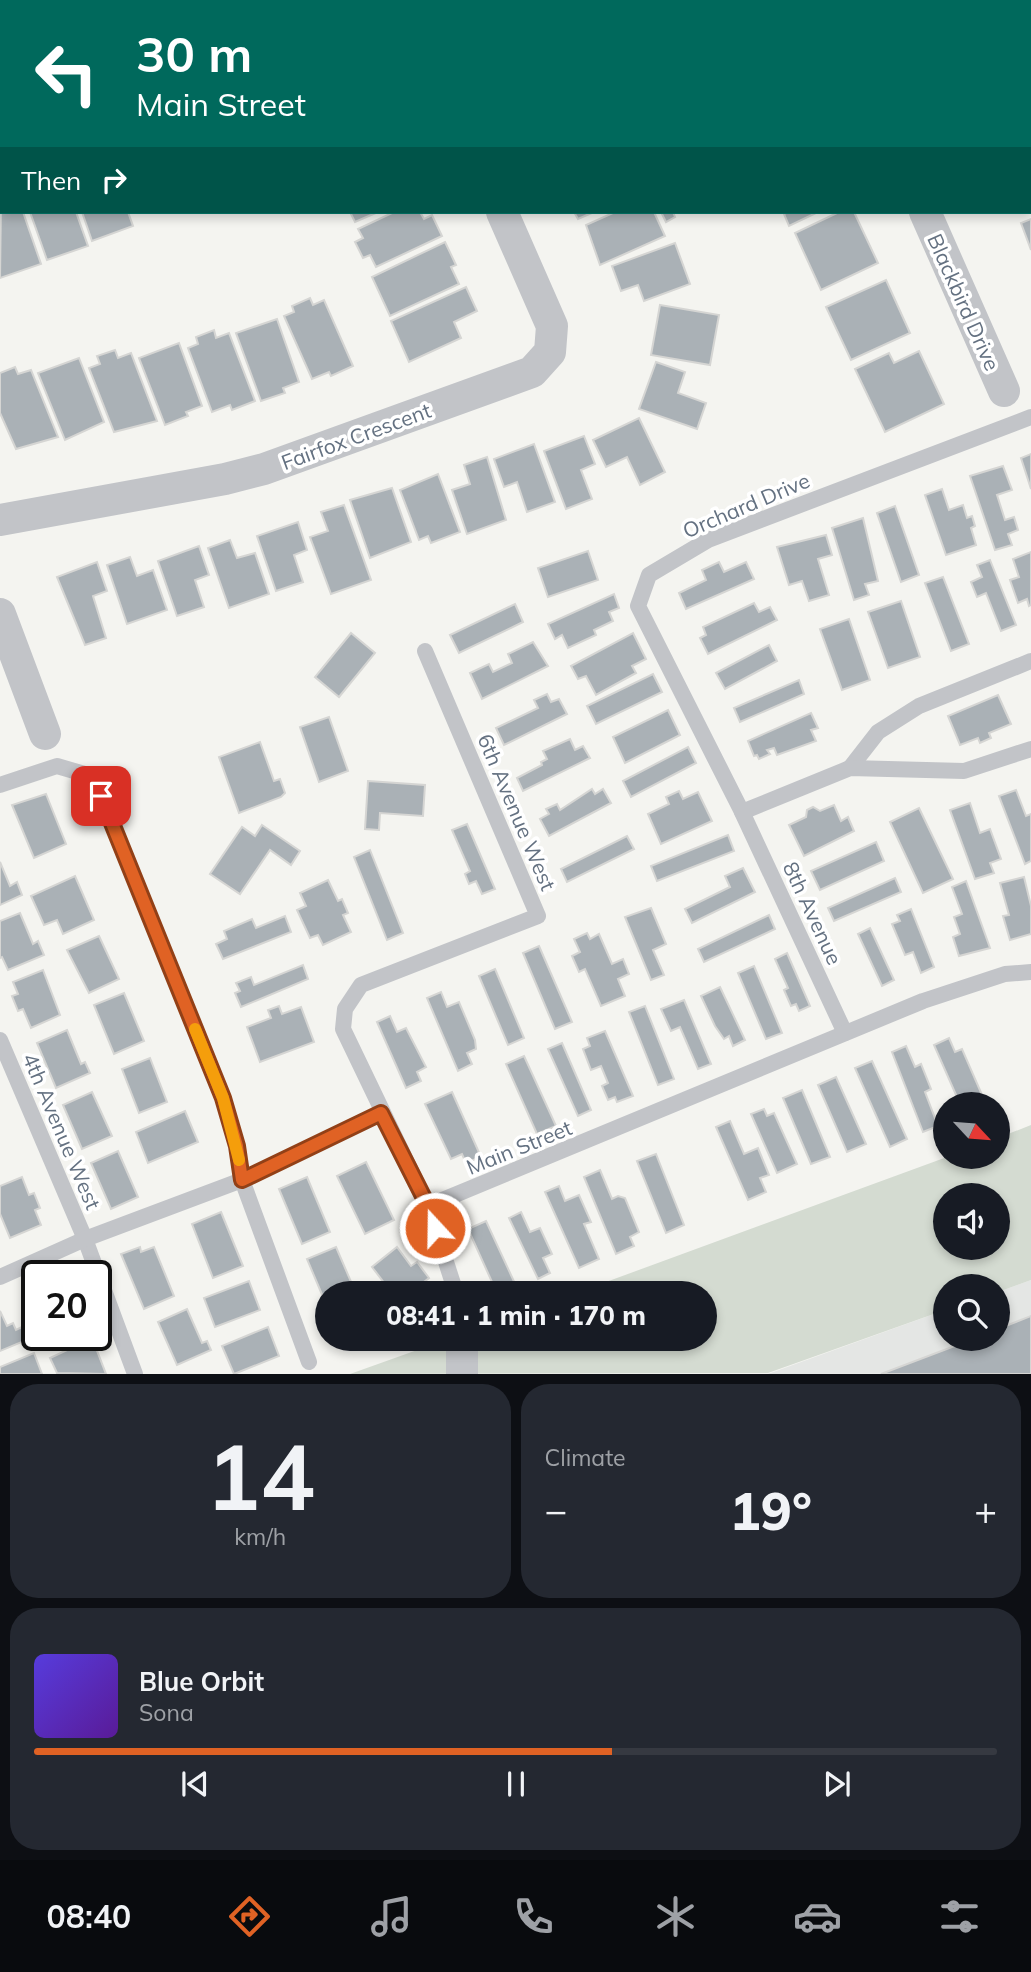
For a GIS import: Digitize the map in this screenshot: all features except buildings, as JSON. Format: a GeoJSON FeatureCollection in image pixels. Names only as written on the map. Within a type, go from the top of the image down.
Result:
{"type":"FeatureCollection","features":[{"type":"Feature","properties":{"kind":"street","name":"Fairfox Crescent"},"geometry":{"type":"LineString","coordinates":[[0,520],[225,479],[264,469],[532,372],[550,352],[552,326],[503,214]]}},
{"type":"Feature","properties":{"kind":"street","name":"Blackbird Drive"},"geometry":{"type":"LineString","coordinates":[[926,214],[1004,391]]}},
{"type":"Feature","properties":{"kind":"street"},"geometry":{"type":"LineString","coordinates":[[0,614],[45,734]]}},
{"type":"Feature","properties":{"kind":"street"},"geometry":{"type":"LineString","coordinates":[[462,1351],[462,1374]]}},
{"type":"Feature","properties":{"kind":"lane","name":"Orchard Drive"},"geometry":{"type":"LineString","coordinates":[[742,811],[638,606],[649,575],[708,540],[1031,417]]}},
{"type":"Feature","properties":{"kind":"lane","name":"6th Avenue West"},"geometry":{"type":"LineString","coordinates":[[381,1113],[343,1030],[345,1009],[361,985],[538,916],[425,651]]}},
{"type":"Feature","properties":{"kind":"lane"},"geometry":{"type":"LineString","coordinates":[[850,768],[878,732],[919,706],[1031,661]]}},
{"type":"Feature","properties":{"kind":"lane"},"geometry":{"type":"LineString","coordinates":[[742,811],[850,768],[964,771],[1031,749]]}},
{"type":"Feature","properties":{"kind":"lane"},"geometry":{"type":"LineString","coordinates":[[0,785],[57,766],[88,775],[101,796],[223,1098],[237,1146],[242,1180],[309,1362]]}},
{"type":"Feature","properties":{"kind":"lane","name":"8th Avenue"},"geometry":{"type":"LineString","coordinates":[[742,811],[845,1033]]}},
{"type":"Feature","properties":{"kind":"lane","name":"Main Street"},"geometry":{"type":"LineString","coordinates":[[428,1206],[935,997],[1005,974],[1031,972]]}},
{"type":"Feature","properties":{"kind":"lane","name":"4th Avenue West"},"geometry":{"type":"LineString","coordinates":[[0,1040],[85,1239],[135,1374]]}},
{"type":"Feature","properties":{"kind":"lane"},"geometry":{"type":"LineString","coordinates":[[0,1277],[85,1239],[242,1180],[381,1113],[428,1206],[452,1281]]}},
{"type":"Feature","properties":{"kind":"shaded area"},"geometry":{"type":"Polygon","coordinates":[[[1031,1125],[1031,1280],[1010,1288],[1010,1274],[933,1274],[933,1314],[768,1373],[350,1374],[414,1351],[717,1351],[717,1281],[609,1281],[933,1162],[933,1169],[1010,1169],[1010,1133],[1031,1125]]]}},
{"type":"Feature","properties":{"kind":"shaded area"},"geometry":{"type":"Polygon","coordinates":[[[1031,1280],[1031,1373],[768,1374],[933,1314],[933,1351],[1010,1351],[1010,1288],[1031,1280]]]}},
{"type":"Feature","properties":{"kind":"slow traffic"},"geometry":{"type":"LineString","coordinates":[[195,1029],[223,1098],[239,1160]]}},
{"type":"Feature","properties":{"kind":"route"},"geometry":{"type":"LineString","coordinates":[[101,796],[223,1098],[237,1146],[242,1180],[381,1113],[428,1206],[435,1228]]}}]}
